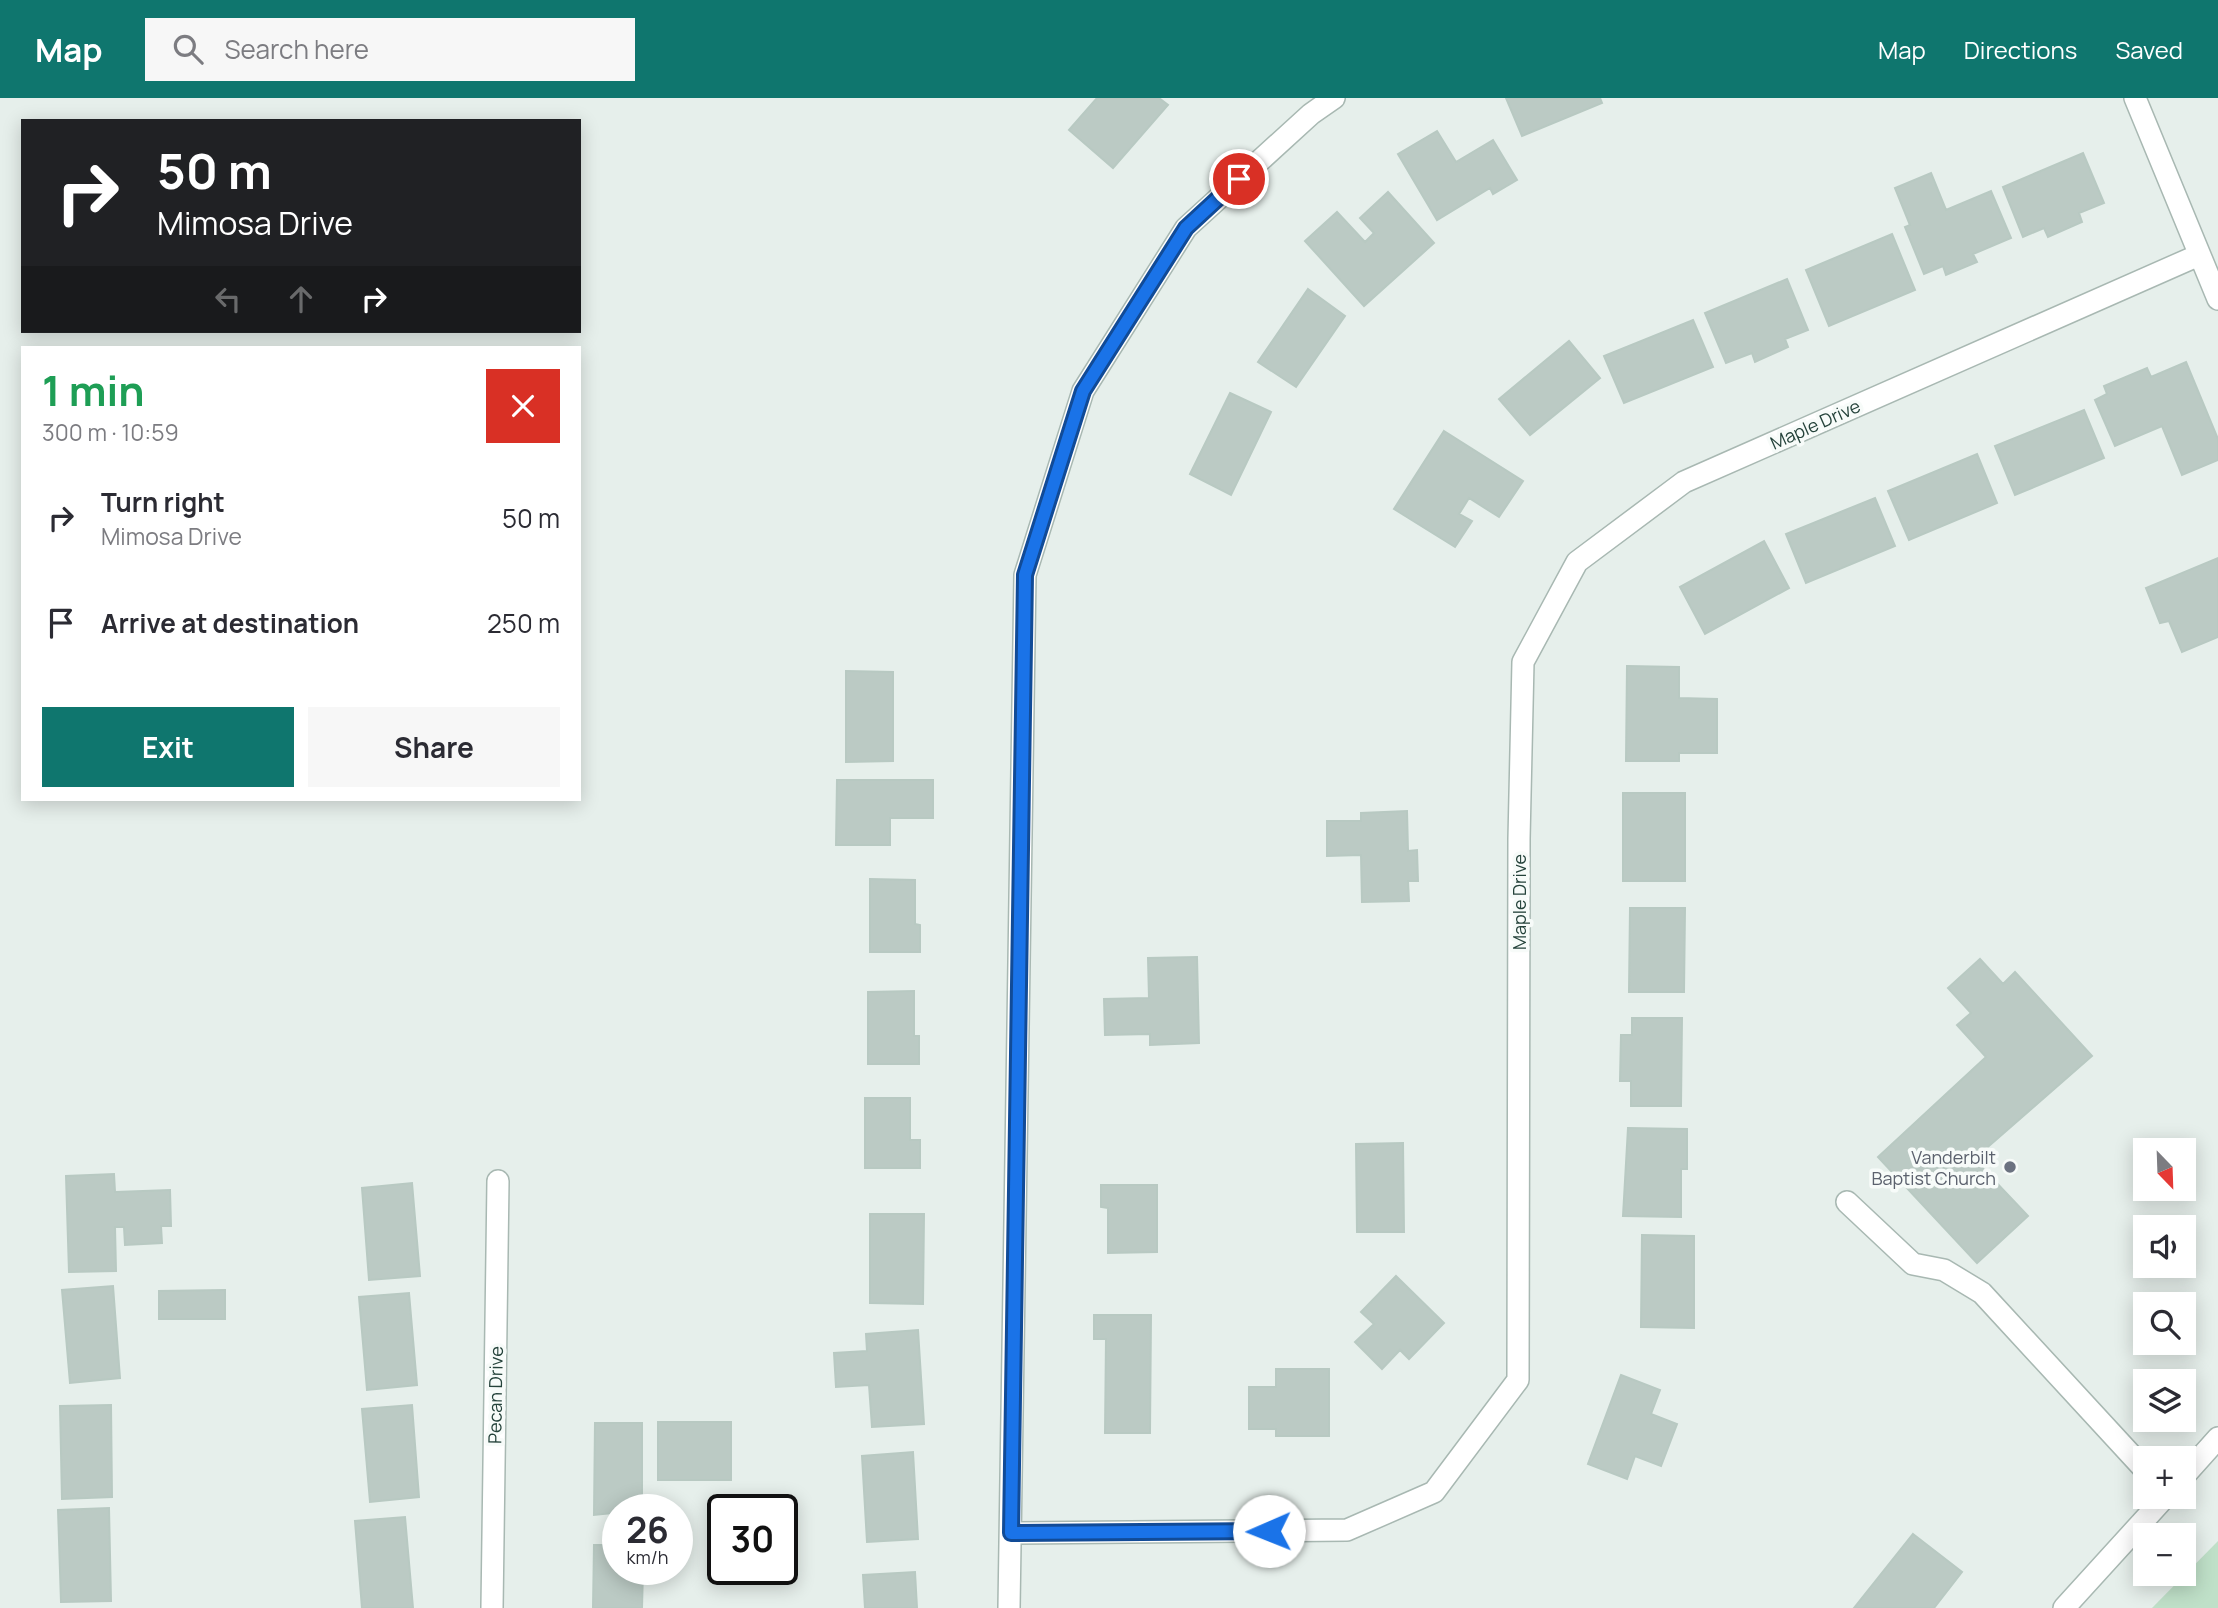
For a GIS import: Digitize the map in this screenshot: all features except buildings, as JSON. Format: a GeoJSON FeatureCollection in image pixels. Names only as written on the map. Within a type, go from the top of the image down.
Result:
{"type":"FeatureCollection","features":[{"type":"Feature","properties":{"kind":"street"},"geometry":{"type":"LineString","coordinates":[[1009,1608],[1025,575],[1083,391],[1186,228],[1311,114],[1334,98]]}},
{"type":"Feature","properties":{"kind":"street"},"geometry":{"type":"LineString","coordinates":[[2135,98],[2218,299]]}},
{"type":"Feature","properties":{"kind":"street","name":"Maple Drive"},"geometry":{"type":"LineString","coordinates":[[1011,1533],[1347,1530],[1433,1492],[1518,1380],[1519,839],[1523,662],[1577,562],[1684,482],[2199,255]]}},
{"type":"Feature","properties":{"kind":"street","name":"Pecan Drive"},"geometry":{"type":"LineString","coordinates":[[492,1608],[498,1181]]}},
{"type":"Feature","properties":{"kind":"street"},"geometry":{"type":"LineString","coordinates":[[1847,1202],[1913,1264],[1944,1270],[1982,1293],[2133,1457]]}},
{"type":"Feature","properties":{"kind":"street"},"geometry":{"type":"LineString","coordinates":[[2196,1463],[2218,1438]]}},
{"type":"Feature","properties":{"kind":"street"},"geometry":{"type":"LineString","coordinates":[[2064,1608],[2154,1509]]}},
{"type":"Feature","properties":{"kind":"green space"},"geometry":{"type":"Polygon","coordinates":[[[2218,1541],[2218,1608],[2152,1608],[2174,1586],[2196,1586],[2196,1563],[2218,1541]]]}},
{"type":"Feature","properties":{"kind":"place","name":"Vanderbilt Baptist Church"},"geometry":{"type":"Point","coordinates":[2010,1167]}},
{"type":"Feature","properties":{"kind":"route"},"geometry":{"type":"LineString","coordinates":[[1239,179],[1186,228],[1083,391],[1025,575],[1011,1533],[1269,1531]]}}]}
